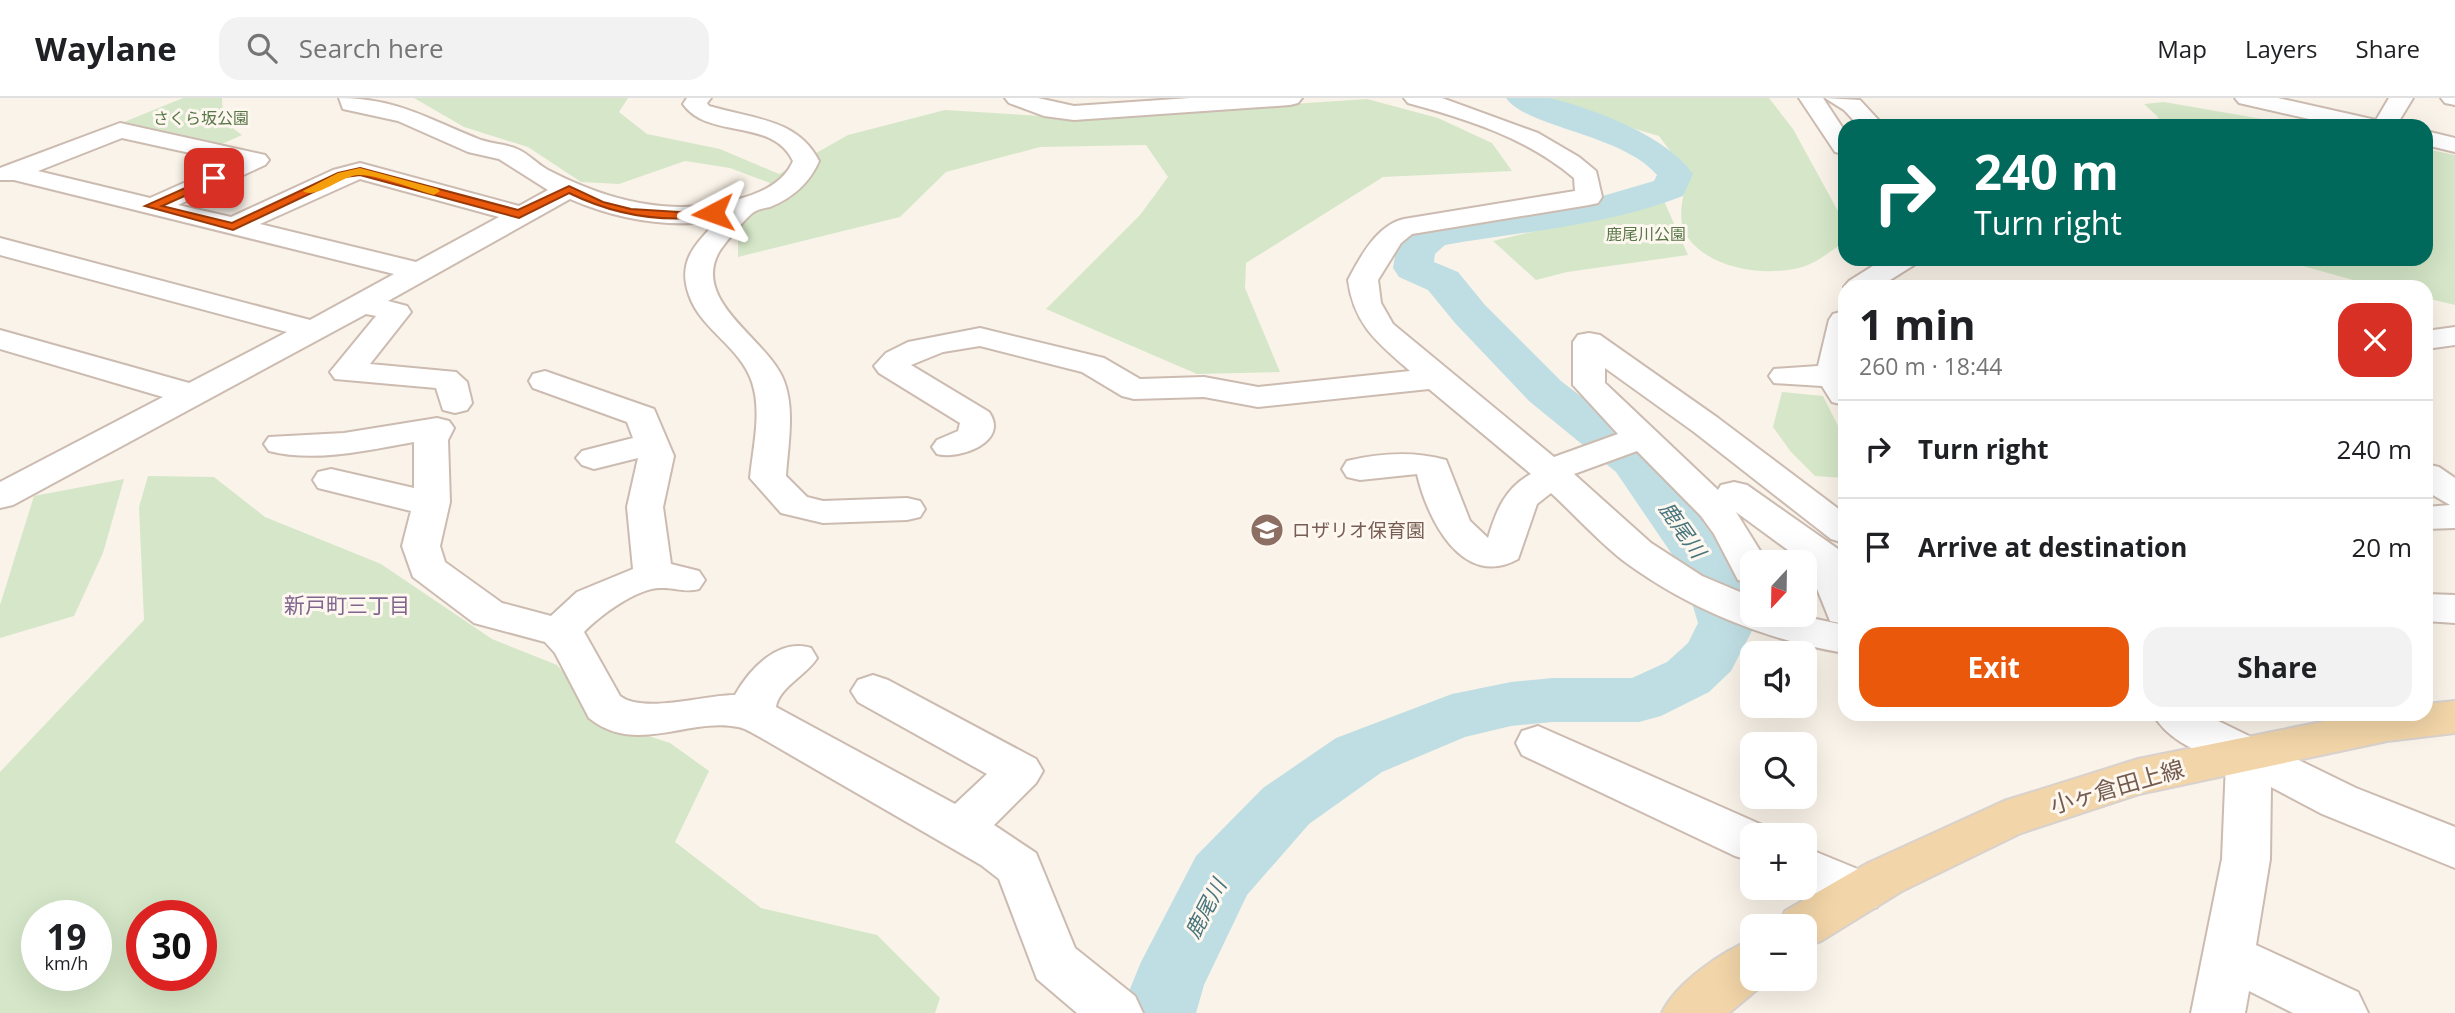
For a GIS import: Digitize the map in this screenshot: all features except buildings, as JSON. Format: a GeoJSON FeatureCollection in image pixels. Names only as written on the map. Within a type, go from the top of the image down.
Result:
{"type":"FeatureCollection","features":[{"type":"Feature","properties":{"kind":"main road","name":"小ヶ倉田上線"},"geometry":{"type":"LineString","coordinates":[[2433,720],[2455,717]]}},
{"type":"Feature","properties":{"kind":"main road","name":"小ヶ倉田上線"},"geometry":{"type":"LineString","coordinates":[[1817,917],[1858,892],[2004,820],[2138,777],[2387,725],[2421,721]]}},
{"type":"Feature","properties":{"kind":"main road"},"geometry":{"type":"LineString","coordinates":[[1689,1013],[1740,973]]}},
{"type":"Feature","properties":{"kind":"street"},"geometry":{"type":"LineString","coordinates":[[351,98],[351,104],[382,107],[439,128],[476,146],[509,154],[537,174],[600,204],[647,215],[698,215],[744,207],[777,193],[802,172],[805,155],[791,141],[758,124],[701,111],[695,104],[699,98]]}},
{"type":"Feature","properties":{"kind":"street"},"geometry":{"type":"LineString","coordinates":[[1017,98],[1052,111],[1074,113],[1290,98]]}},
{"type":"Feature","properties":{"kind":"street"},"geometry":{"type":"LineString","coordinates":[[1416,98],[1501,124],[1567,161],[1588,180],[1589,197],[1404,227],[1380,249],[1363,280],[1363,293],[1372,317],[1438,379],[1553,474],[1637,552],[1688,585],[1740,607]]}},
{"type":"Feature","properties":{"kind":"street"},"geometry":{"type":"LineString","coordinates":[[1811,98],[1838,138]]}},
{"type":"Feature","properties":{"kind":"street"},"geometry":{"type":"LineString","coordinates":[[1837,98],[1852,104],[1866,119]]}},
{"type":"Feature","properties":{"kind":"street"},"geometry":{"type":"LineString","coordinates":[[2247,98],[2281,101],[2346,119]]}},
{"type":"Feature","properties":{"kind":"street"},"geometry":{"type":"LineString","coordinates":[[2388,119],[2402,98]]}},
{"type":"Feature","properties":{"kind":"street"},"geometry":{"type":"LineString","coordinates":[[6,175],[120,130],[256,160],[151,206]]}},
{"type":"Feature","properties":{"kind":"street"},"geometry":{"type":"LineString","coordinates":[[2433,140],[2455,145]]}},
{"type":"Feature","properties":{"kind":"street"},"geometry":{"type":"LineString","coordinates":[[233,227],[342,175],[360,171],[519,214]]}},
{"type":"Feature","properties":{"kind":"street"},"geometry":{"type":"LineString","coordinates":[[6,175],[151,206],[416,271]]}},
{"type":"Feature","properties":{"kind":"street"},"geometry":{"type":"LineString","coordinates":[[0,498],[314,330],[519,214],[569,189]]}},
{"type":"Feature","properties":{"kind":"street"},"geometry":{"type":"LineString","coordinates":[[744,207],[706,250],[697,276],[710,312],[743,344],[767,378],[774,402],[768,478],[794,505],[823,512],[907,509]]}},
{"type":"Feature","properties":{"kind":"street"},"geometry":{"type":"LineString","coordinates":[[0,246],[314,330]]}},
{"type":"Feature","properties":{"kind":"street"},"geometry":{"type":"LineString","coordinates":[[1871,280],[1893,266]]}},
{"type":"Feature","properties":{"kind":"street"},"geometry":{"type":"LineString","coordinates":[[360,303],[396,312],[346,372],[445,379],[451,382],[455,402]]}},
{"type":"Feature","properties":{"kind":"street"},"geometry":{"type":"LineString","coordinates":[[2433,339],[2455,335]]}},
{"type":"Feature","properties":{"kind":"street"},"geometry":{"type":"LineString","coordinates":[[949,447],[970,440],[976,433],[977,419],[890,366],[901,356],[965,338],[980,337],[1093,365],[1134,389],[1204,387],[1258,397],[1438,379]]}},
{"type":"Feature","properties":{"kind":"street"},"geometry":{"type":"LineString","coordinates":[[0,339],[192,395]]}},
{"type":"Feature","properties":{"kind":"street"},"geometry":{"type":"LineString","coordinates":[[1741,550],[1731,530],[1712,506],[1589,385],[1588,342],[1706,425],[1838,526]]}},
{"type":"Feature","properties":{"kind":"street"},"geometry":{"type":"LineString","coordinates":[[1785,376],[1838,382]]}},
{"type":"Feature","properties":{"kind":"street"},"geometry":{"type":"LineString","coordinates":[[545,381],[642,416],[656,456],[645,507],[652,567],[671,577],[590,601],[559,632]]}},
{"type":"Feature","properties":{"kind":"street"},"geometry":{"type":"LineString","coordinates":[[281,444],[344,443],[437,428],[431,440],[432,500],[421,547],[427,568],[488,613],[559,632],[572,645],[604,706],[613,714],[645,721],[711,711],[743,711],[754,715],[959,829],[1019,867],[1055,963],[1116,1013]]}},
{"type":"Feature","properties":{"kind":"street"},"geometry":{"type":"LineString","coordinates":[[1360,470],[1416,463],[1433,468],[1441,501],[1454,526],[1468,545],[1495,555],[1504,550],[1525,492],[1553,474],[1591,456],[1641,438]]}},
{"type":"Feature","properties":{"kind":"street"},"geometry":{"type":"LineString","coordinates":[[594,457],[653,444]]}},
{"type":"Feature","properties":{"kind":"street"},"geometry":{"type":"LineString","coordinates":[[331,480],[401,499],[432,500]]}},
{"type":"Feature","properties":{"kind":"street"},"geometry":{"type":"LineString","coordinates":[[2433,480],[2455,495]]}},
{"type":"Feature","properties":{"kind":"street"},"geometry":{"type":"LineString","coordinates":[[1734,493],[1824,558],[1838,595]]}},
{"type":"Feature","properties":{"kind":"street"},"geometry":{"type":"LineString","coordinates":[[2433,518],[2455,516]]}},
{"type":"Feature","properties":{"kind":"street"},"geometry":{"type":"LineString","coordinates":[[2433,608],[2455,609]]}},
{"type":"Feature","properties":{"kind":"street"},"geometry":{"type":"LineString","coordinates":[[1800,627],[1838,637]]}},
{"type":"Feature","properties":{"kind":"street"},"geometry":{"type":"LineString","coordinates":[[754,715],[754,700],[769,680],[796,657]]}},
{"type":"Feature","properties":{"kind":"street"},"geometry":{"type":"LineString","coordinates":[[873,691],[1020,771],[959,829]]}},
{"type":"Feature","properties":{"kind":"street"},"geometry":{"type":"LineString","coordinates":[[2183,721],[2194,730],[2249,754],[2339,801],[2455,848]]}},
{"type":"Feature","properties":{"kind":"street"},"geometry":{"type":"LineString","coordinates":[[1538,743],[1740,836]]}},
{"type":"Feature","properties":{"kind":"street"},"geometry":{"type":"LineString","coordinates":[[2218,1013],[2246,859],[2249,754]]}},
{"type":"Feature","properties":{"kind":"street"},"geometry":{"type":"LineString","coordinates":[[1817,873],[1858,892]]}},
{"type":"Feature","properties":{"kind":"street"},"geometry":{"type":"LineString","coordinates":[[2227,956],[2339,1009],[2341,1013]]}},
{"type":"Feature","properties":{"kind":"green space","name":"さくら坂公園"},"geometry":{"type":"Polygon","coordinates":[[[183,98],[222,98],[223,121],[242,135],[222,144],[124,122],[183,98]]]}},
{"type":"Feature","properties":{"kind":"green space"},"geometry":{"type":"Polygon","coordinates":[[[414,98],[628,98],[619,112],[647,134],[720,149],[779,174],[848,135],[945,110],[1042,116],[1141,114],[1367,99],[1438,118],[1492,143],[1512,171],[1383,177],[1246,263],[1245,288],[1280,372],[1197,374],[1046,309],[1140,215],[1168,177],[1146,145],[1040,147],[946,172],[900,217],[738,257],[738,226],[770,183],[730,168],[685,161],[619,184],[581,182],[528,147],[464,127],[414,98]]]}},
{"type":"Feature","properties":{"kind":"green space"},"geometry":{"type":"Polygon","coordinates":[[[1546,98],[1769,98],[1793,129],[1838,211],[1838,246],[1813,263],[1788,270],[1757,271],[1725,264],[1698,249],[1684,231],[1681,215],[1688,175],[1659,136],[1554,105],[1546,98]]]}},
{"type":"Feature","properties":{"kind":"green space"},"geometry":{"type":"Polygon","coordinates":[[[2164,102],[2262,119],[2158,119],[2144,104],[2164,102]]]}},
{"type":"Feature","properties":{"kind":"green space"},"geometry":{"type":"Polygon","coordinates":[[[2433,150],[2455,155],[2455,305],[2433,300],[2433,280],[2353,280],[2303,266],[2433,266],[2433,150]]]}},
{"type":"Feature","properties":{"kind":"green space","name":"鹿尾川公園"},"geometry":{"type":"Polygon","coordinates":[[[1664,201],[1688,255],[1567,272],[1536,280],[1493,241],[1664,201]]]}},
{"type":"Feature","properties":{"kind":"green space"},"geometry":{"type":"Polygon","coordinates":[[[1782,392],[1823,396],[1838,426],[1838,478],[1815,476],[1791,452],[1773,427],[1782,392]]]}},
{"type":"Feature","properties":{"kind":"green space"},"geometry":{"type":"Polygon","coordinates":[[[148,476],[214,477],[265,517],[381,564],[492,639],[557,665],[606,722],[670,743],[709,771],[675,842],[761,908],[877,935],[940,998],[935,1013],[0,1013],[0,772],[144,620],[139,507],[148,476]]]}},
{"type":"Feature","properties":{"kind":"green space"},"geometry":{"type":"Polygon","coordinates":[[[124,479],[103,553],[74,616],[0,638],[0,605],[34,496],[124,479]]]}},
{"type":"Feature","properties":{"kind":"waterway","name":"鹿尾川"},"geometry":{"type":"LineString","coordinates":[[1158,1013],[1167,985],[1221,876],[1286,806],[1359,755],[1452,717],[1511,704],[1553,700],[1639,700],[1688,677],[1710,656],[1727,623],[1709,568],[1634,462],[1545,391],[1470,314],[1443,281],[1413,268],[1416,250],[1432,236],[1612,207],[1670,188],[1675,174],[1663,160],[1647,149],[1606,130],[1522,98]]}},
{"type":"Feature","properties":{"kind":"slow traffic"},"geometry":{"type":"LineString","coordinates":[[308,191],[342,175],[360,171],[434,191]]}},
{"type":"Feature","properties":{"kind":"place","name":"ロザリオ保育園"},"geometry":{"type":"Point","coordinates":[1267,530]}},
{"type":"Feature","properties":{"kind":"district","name":"新戸町三丁目"},"geometry":{"type":"Point","coordinates":[347,606]}},
{"type":"Feature","properties":{"kind":"route"},"geometry":{"type":"LineString","coordinates":[[214,178],[151,206],[233,227],[342,175],[360,171],[519,214],[569,189],[600,204],[647,215],[713,213]]}}]}
